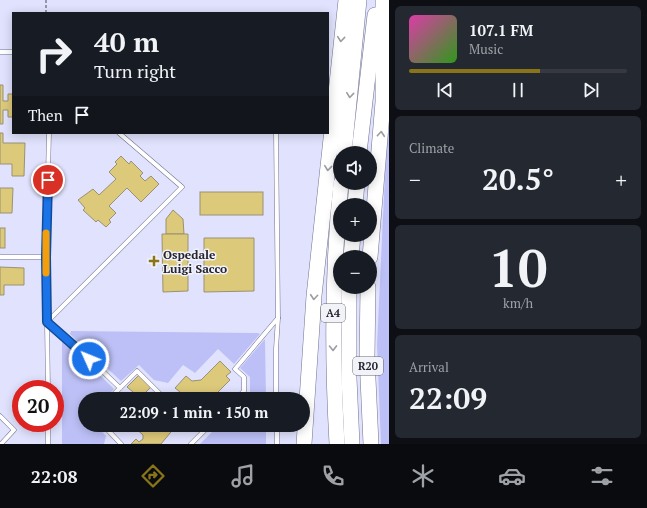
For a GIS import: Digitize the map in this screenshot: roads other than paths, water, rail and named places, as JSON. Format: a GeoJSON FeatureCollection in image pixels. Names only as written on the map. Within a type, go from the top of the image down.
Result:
{"type":"FeatureCollection","features":[{"type":"Feature","properties":{"kind":"highway"},"geometry":{"type":"LineString","coordinates":[[304,444],[314,296],[346,0]]}},
{"type":"Feature","properties":{"kind":"highway"},"geometry":{"type":"LineString","coordinates":[[345,146],[359,0]]}},
{"type":"Feature","properties":{"kind":"highway"},"geometry":{"type":"LineString","coordinates":[[360,146],[377,0]]}},
{"type":"Feature","properties":{"kind":"highway"},"geometry":{"type":"LineString","coordinates":[[368,146],[377,0]]}},
{"type":"Feature","properties":{"kind":"highway"},"geometry":{"type":"LineString","coordinates":[[371,250],[383,102],[383,0]]}},
{"type":"Feature","properties":{"kind":"highway","name":"A4"},"geometry":{"type":"LineString","coordinates":[[337,444],[334,379],[334,304],[341,190]]}},
{"type":"Feature","properties":{"kind":"highway","name":"A4"},"geometry":{"type":"LineString","coordinates":[[349,294],[349,378],[352,444]]}},
{"type":"Feature","properties":{"kind":"highway"},"geometry":{"type":"LineString","coordinates":[[359,294],[358,376],[362,444]]}},
{"type":"Feature","properties":{"kind":"highway","name":"R20"},"geometry":{"type":"LineString","coordinates":[[368,294],[367,357],[371,444]]}},
{"type":"Feature","properties":{"kind":"lane"},"geometry":{"type":"LineString","coordinates":[[0,52],[12,52]]}},
{"type":"Feature","properties":{"kind":"lane"},"geometry":{"type":"LineString","coordinates":[[48,380],[46,257],[49,134]]}},
{"type":"Feature","properties":{"kind":"lane"},"geometry":{"type":"LineString","coordinates":[[47,322],[182,187],[120,134]]}},
{"type":"Feature","properties":{"kind":"lane"},"geometry":{"type":"LineString","coordinates":[[276,134],[278,318],[276,392]]}},
{"type":"Feature","properties":{"kind":"lane"},"geometry":{"type":"LineString","coordinates":[[0,257],[46,257]]}},
{"type":"Feature","properties":{"kind":"lane"},"geometry":{"type":"LineString","coordinates":[[243,392],[244,377],[235,369],[278,318]]}},
{"type":"Feature","properties":{"kind":"lane"},"geometry":{"type":"LineString","coordinates":[[47,322],[69,339],[120,388]]}},
{"type":"Feature","properties":{"kind":"lane"},"geometry":{"type":"LineString","coordinates":[[116,392],[138,371],[158,392]]}},
{"type":"Feature","properties":{"kind":"lane"},"geometry":{"type":"LineString","coordinates":[[0,416],[14,430],[1,444]]}},
{"type":"Feature","properties":{"kind":"lane"},"geometry":{"type":"LineString","coordinates":[[48,432],[48,444]]}},
{"type":"Feature","properties":{"kind":"lane"},"geometry":{"type":"LineString","coordinates":[[110,432],[121,444]]}},
{"type":"Feature","properties":{"kind":"lane"},"geometry":{"type":"LineString","coordinates":[[191,444],[203,432]]}},
{"type":"Feature","properties":{"kind":"lane"},"geometry":{"type":"LineString","coordinates":[[277,432],[277,444]]}},
{"type":"Feature","properties":{"kind":"place","name":"Ospedale Luigi Sacco"},"geometry":{"type":"Point","coordinates":[154,261]}}]}
